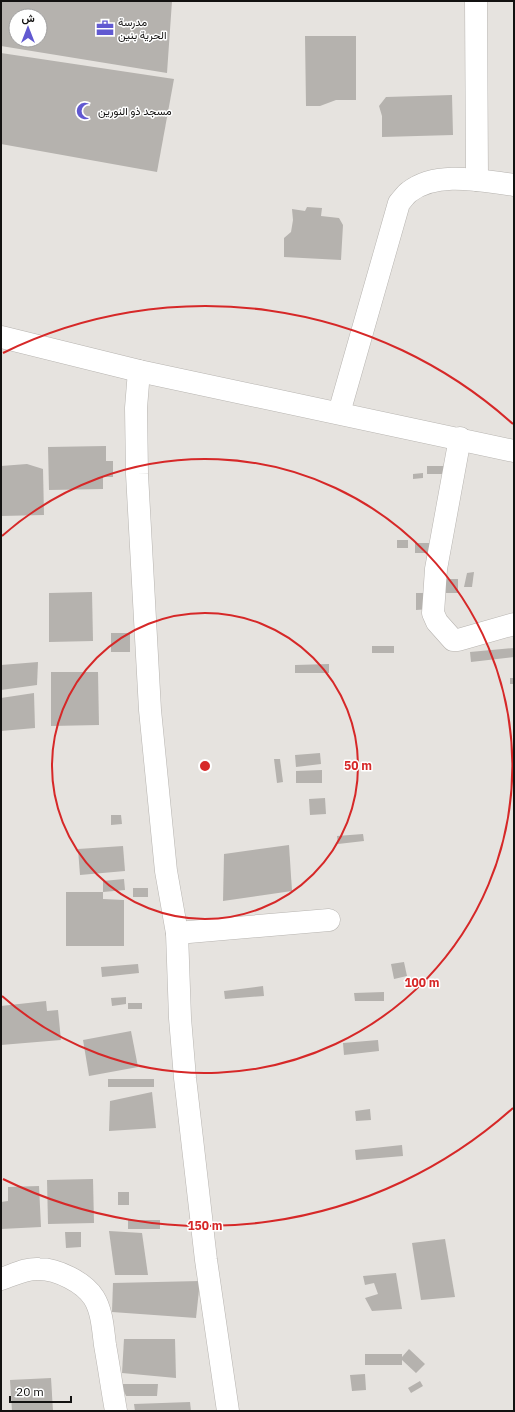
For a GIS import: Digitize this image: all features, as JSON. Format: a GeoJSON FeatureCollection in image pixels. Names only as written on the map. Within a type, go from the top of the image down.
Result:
{"type":"FeatureCollection","features":[{"type":"Feature","properties":{"kind":"street"},"geometry":{"type":"LineString","coordinates":[[476,1],[477,180]]}},
{"type":"Feature","properties":{"kind":"street"},"geometry":{"type":"LineString","coordinates":[[339,413],[399,203],[409,192],[422,185],[449,178],[514,185]]}},
{"type":"Feature","properties":{"kind":"street"},"geometry":{"type":"LineString","coordinates":[[1,337],[139,371],[460,438],[514,451]]}},
{"type":"Feature","properties":{"kind":"street"},"geometry":{"type":"LineString","coordinates":[[139,371],[136,408],[137,474],[150,710],[166,871],[177,933],[180,1018],[185,1078],[206,1260],[228,1411]]}},
{"type":"Feature","properties":{"kind":"street"},"geometry":{"type":"LineString","coordinates":[[460,438],[436,569],[433,613],[437,622],[453,640],[458,640],[514,624]]}},
{"type":"Feature","properties":{"kind":"street"},"geometry":{"type":"LineString","coordinates":[[177,933],[329,920]]}},
{"type":"Feature","properties":{"kind":"street"},"geometry":{"type":"LineString","coordinates":[[1,1279],[24,1271],[39,1268],[57,1271],[75,1281],[93,1296],[99,1307],[116,1411]]}},
{"type":"Feature","properties":{"kind":"building","name":"مدرسة الحرية بنين"},"geometry":{"type":"Polygon","coordinates":[[[1,1],[172,1],[167,73],[13,48],[48,48],[48,8],[8,8],[8,47],[1,46],[1,1]]]}},
{"type":"Feature","properties":{"kind":"building"},"geometry":{"type":"Polygon","coordinates":[[[305,36],[356,36],[356,100],[336,100],[320,106],[306,106],[305,36]]]}},
{"type":"Feature","properties":{"kind":"building","name":"مسجد ذو النورين"},"geometry":{"type":"Polygon","coordinates":[[[1,53],[174,79],[157,172],[1,144],[1,53]]]}},
{"type":"Feature","properties":{"kind":"building"},"geometry":{"type":"Polygon","coordinates":[[[452,95],[453,135],[382,137],[382,116],[379,106],[386,97],[452,95]]]}},
{"type":"Feature","properties":{"kind":"building"},"geometry":{"type":"Polygon","coordinates":[[[307,207],[322,208],[321,216],[339,218],[343,225],[341,260],[284,257],[284,238],[291,232],[293,220],[292,209],[305,211],[307,207]]]}},
{"type":"Feature","properties":{"kind":"building"},"geometry":{"type":"Polygon","coordinates":[[[106,446],[106,461],[113,461],[113,477],[103,477],[103,489],[49,490],[48,447],[106,446]]]}},
{"type":"Feature","properties":{"kind":"building"},"geometry":{"type":"Polygon","coordinates":[[[27,464],[43,469],[44,515],[1,516],[1,466],[27,464]]]}},
{"type":"Feature","properties":{"kind":"building"},"geometry":{"type":"Polygon","coordinates":[[[427,466],[446,466],[446,474],[427,474],[427,466]]]}},
{"type":"Feature","properties":{"kind":"building"},"geometry":{"type":"Polygon","coordinates":[[[423,473],[423,478],[413,479],[413,474],[423,473]]]}},
{"type":"Feature","properties":{"kind":"building"},"geometry":{"type":"Polygon","coordinates":[[[397,540],[408,540],[408,548],[397,548],[397,540]]]}},
{"type":"Feature","properties":{"kind":"building"},"geometry":{"type":"Polygon","coordinates":[[[415,543],[430,543],[430,553],[415,553],[415,543]]]}},
{"type":"Feature","properties":{"kind":"building"},"geometry":{"type":"Polygon","coordinates":[[[474,572],[472,587],[464,587],[467,573],[474,572]]]}},
{"type":"Feature","properties":{"kind":"building"},"geometry":{"type":"Polygon","coordinates":[[[446,579],[458,579],[458,593],[446,593],[446,579]]]}},
{"type":"Feature","properties":{"kind":"building"},"geometry":{"type":"Polygon","coordinates":[[[92,592],[93,641],[49,642],[49,593],[92,592]]]}},
{"type":"Feature","properties":{"kind":"building"},"geometry":{"type":"Polygon","coordinates":[[[416,593],[430,593],[430,609],[416,610],[416,593]]]}},
{"type":"Feature","properties":{"kind":"building"},"geometry":{"type":"Polygon","coordinates":[[[111,633],[130,633],[130,652],[111,652],[111,633]]]}},
{"type":"Feature","properties":{"kind":"building"},"geometry":{"type":"Polygon","coordinates":[[[372,646],[394,646],[394,653],[372,653],[372,646]]]}},
{"type":"Feature","properties":{"kind":"building"},"geometry":{"type":"Polygon","coordinates":[[[514,648],[514,657],[471,662],[470,652],[514,648]]]}},
{"type":"Feature","properties":{"kind":"building"},"geometry":{"type":"Polygon","coordinates":[[[38,662],[37,685],[1,690],[1,665],[38,662]]]}},
{"type":"Feature","properties":{"kind":"building"},"geometry":{"type":"Polygon","coordinates":[[[329,664],[329,673],[295,673],[295,665],[329,664]]]}},
{"type":"Feature","properties":{"kind":"building"},"geometry":{"type":"Polygon","coordinates":[[[51,672],[98,672],[99,725],[51,726],[51,672]]]}},
{"type":"Feature","properties":{"kind":"building"},"geometry":{"type":"Polygon","coordinates":[[[510,678],[514,678],[514,684],[510,684],[510,678]]]}},
{"type":"Feature","properties":{"kind":"building"},"geometry":{"type":"Polygon","coordinates":[[[34,693],[35,728],[1,731],[1,698],[34,693]]]}},
{"type":"Feature","properties":{"kind":"building"},"geometry":{"type":"Polygon","coordinates":[[[320,753],[321,764],[296,767],[295,755],[320,753]]]}},
{"type":"Feature","properties":{"kind":"building"},"geometry":{"type":"Polygon","coordinates":[[[274,759],[280,759],[283,782],[277,783],[274,759]]]}},
{"type":"Feature","properties":{"kind":"building"},"geometry":{"type":"Polygon","coordinates":[[[322,770],[322,783],[296,783],[296,771],[322,770]]]}},
{"type":"Feature","properties":{"kind":"building"},"geometry":{"type":"Polygon","coordinates":[[[325,798],[326,814],[310,815],[309,799],[325,798]]]}},
{"type":"Feature","properties":{"kind":"building"},"geometry":{"type":"Polygon","coordinates":[[[111,815],[121,815],[122,824],[111,825],[111,815]]]}},
{"type":"Feature","properties":{"kind":"building"},"geometry":{"type":"Polygon","coordinates":[[[363,834],[364,841],[338,844],[337,836],[363,834]]]}},
{"type":"Feature","properties":{"kind":"building"},"geometry":{"type":"Polygon","coordinates":[[[289,845],[292,891],[223,901],[224,854],[289,845]]]}},
{"type":"Feature","properties":{"kind":"building"},"geometry":{"type":"Polygon","coordinates":[[[123,846],[125,871],[80,875],[78,849],[123,846]]]}},
{"type":"Feature","properties":{"kind":"building"},"geometry":{"type":"Polygon","coordinates":[[[124,879],[125,890],[103,892],[103,881],[124,879]]]}},
{"type":"Feature","properties":{"kind":"building"},"geometry":{"type":"Polygon","coordinates":[[[133,888],[148,888],[148,897],[133,897],[133,888]]]}},
{"type":"Feature","properties":{"kind":"building"},"geometry":{"type":"Polygon","coordinates":[[[66,892],[103,892],[103,899],[124,900],[124,946],[66,946],[66,892]]]}},
{"type":"Feature","properties":{"kind":"building"},"geometry":{"type":"Polygon","coordinates":[[[404,962],[407,976],[394,979],[391,964],[404,962]]]}},
{"type":"Feature","properties":{"kind":"building"},"geometry":{"type":"Polygon","coordinates":[[[138,964],[139,973],[102,977],[101,967],[138,964]]]}},
{"type":"Feature","properties":{"kind":"building"},"geometry":{"type":"Polygon","coordinates":[[[263,986],[264,996],[225,999],[224,991],[263,986]]]}},
{"type":"Feature","properties":{"kind":"building"},"geometry":{"type":"Polygon","coordinates":[[[384,992],[384,1001],[355,1001],[354,993],[384,992]]]}},
{"type":"Feature","properties":{"kind":"building"},"geometry":{"type":"Polygon","coordinates":[[[126,997],[126,1004],[112,1006],[111,998],[126,997]]]}},
{"type":"Feature","properties":{"kind":"building"},"geometry":{"type":"Polygon","coordinates":[[[46,1001],[47,1011],[58,1010],[61,1040],[1,1045],[1,1006],[46,1001]]]}},
{"type":"Feature","properties":{"kind":"building"},"geometry":{"type":"Polygon","coordinates":[[[128,1003],[142,1003],[142,1009],[128,1009],[128,1003]]]}},
{"type":"Feature","properties":{"kind":"building"},"geometry":{"type":"Polygon","coordinates":[[[131,1031],[138,1067],[89,1076],[83,1040],[131,1031]]]}},
{"type":"Feature","properties":{"kind":"building"},"geometry":{"type":"Polygon","coordinates":[[[378,1040],[379,1051],[344,1055],[343,1043],[378,1040]]]}},
{"type":"Feature","properties":{"kind":"building"},"geometry":{"type":"Polygon","coordinates":[[[108,1079],[154,1079],[154,1087],[108,1087],[108,1079]]]}},
{"type":"Feature","properties":{"kind":"building"},"geometry":{"type":"Polygon","coordinates":[[[152,1092],[156,1128],[109,1131],[110,1101],[152,1092]]]}},
{"type":"Feature","properties":{"kind":"building"},"geometry":{"type":"Polygon","coordinates":[[[370,1109],[371,1120],[356,1121],[355,1111],[370,1109]]]}},
{"type":"Feature","properties":{"kind":"building"},"geometry":{"type":"Polygon","coordinates":[[[402,1145],[403,1156],[356,1160],[355,1150],[402,1145]]]}},
{"type":"Feature","properties":{"kind":"building"},"geometry":{"type":"Polygon","coordinates":[[[93,1179],[94,1223],[48,1224],[47,1180],[93,1179]]]}},
{"type":"Feature","properties":{"kind":"building"},"geometry":{"type":"Polygon","coordinates":[[[39,1186],[41,1227],[1,1229],[1,1202],[8,1201],[8,1187],[39,1186]]]}},
{"type":"Feature","properties":{"kind":"building"},"geometry":{"type":"Polygon","coordinates":[[[118,1192],[129,1192],[129,1205],[118,1205],[118,1192]]]}},
{"type":"Feature","properties":{"kind":"building"},"geometry":{"type":"Polygon","coordinates":[[[128,1220],[160,1220],[160,1229],[128,1229],[128,1220]]]}},
{"type":"Feature","properties":{"kind":"building"},"geometry":{"type":"Polygon","coordinates":[[[109,1231],[142,1233],[148,1275],[115,1275],[109,1231]]]}},
{"type":"Feature","properties":{"kind":"building"},"geometry":{"type":"Polygon","coordinates":[[[65,1232],[81,1232],[81,1247],[66,1248],[65,1232]]]}},
{"type":"Feature","properties":{"kind":"building"},"geometry":{"type":"Polygon","coordinates":[[[445,1239],[455,1297],[421,1300],[412,1243],[445,1239]]]}},
{"type":"Feature","properties":{"kind":"building"},"geometry":{"type":"Polygon","coordinates":[[[396,1273],[402,1309],[372,1311],[365,1298],[378,1294],[374,1283],[365,1285],[363,1276],[396,1273]]]}},
{"type":"Feature","properties":{"kind":"building"},"geometry":{"type":"Polygon","coordinates":[[[200,1281],[196,1318],[112,1312],[113,1283],[200,1281]]]}},
{"type":"Feature","properties":{"kind":"building"},"geometry":{"type":"Polygon","coordinates":[[[124,1339],[175,1339],[176,1378],[122,1373],[124,1339]]]}},
{"type":"Feature","properties":{"kind":"building"},"geometry":{"type":"Polygon","coordinates":[[[409,1349],[425,1364],[416,1373],[402,1360],[402,1365],[365,1365],[365,1354],[402,1354],[402,1357],[409,1349]]]}},
{"type":"Feature","properties":{"kind":"building"},"geometry":{"type":"Polygon","coordinates":[[[365,1374],[366,1390],[352,1391],[350,1375],[365,1374]]]}},
{"type":"Feature","properties":{"kind":"building"},"geometry":{"type":"Polygon","coordinates":[[[51,1378],[53,1411],[12,1411],[10,1380],[51,1378]]]}},
{"type":"Feature","properties":{"kind":"building"},"geometry":{"type":"Polygon","coordinates":[[[420,1381],[423,1386],[411,1393],[408,1388],[420,1381]]]}},
{"type":"Feature","properties":{"kind":"building"},"geometry":{"type":"Polygon","coordinates":[[[121,1384],[158,1384],[157,1396],[126,1396],[121,1384]]]}},
{"type":"Feature","properties":{"kind":"building"},"geometry":{"type":"Polygon","coordinates":[[[190,1402],[191,1411],[135,1411],[134,1404],[190,1402]]]}},
{"type":"Feature","properties":{"kind":"place","name":"مدرسة الحرية بنين"},"geometry":{"type":"Point","coordinates":[105,28]}},
{"type":"Feature","properties":{"kind":"place","name":"مسجد ذو النورين"},"geometry":{"type":"Point","coordinates":[85,111]}}]}
